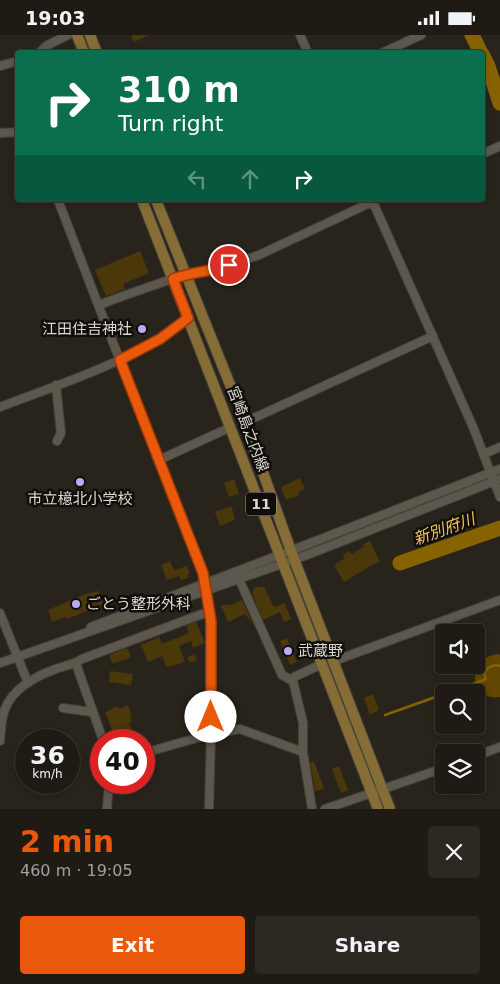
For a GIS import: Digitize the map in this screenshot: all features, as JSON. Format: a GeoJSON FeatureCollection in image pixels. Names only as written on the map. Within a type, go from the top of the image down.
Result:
{"type":"FeatureCollection","features":[{"type":"Feature","properties":{"kind":"main road"},"geometry":{"type":"LineString","coordinates":[[77,35],[83,50]]}},
{"type":"Feature","properties":{"kind":"main road"},"geometry":{"type":"LineString","coordinates":[[90,35],[96,50]]}},
{"type":"Feature","properties":{"kind":"main road","name":"宮崎島之内線"},"geometry":{"type":"LineString","coordinates":[[143,202],[322,664],[377,791],[390,809]]}},
{"type":"Feature","properties":{"kind":"main road","name":"宮崎島之内線"},"geometry":{"type":"LineString","coordinates":[[157,202],[245,422],[334,661],[377,791],[378,809]]}},
{"type":"Feature","properties":{"kind":"street"},"geometry":{"type":"LineString","coordinates":[[42,50],[68,35]]}},
{"type":"Feature","properties":{"kind":"street"},"geometry":{"type":"LineString","coordinates":[[300,35],[307,50]]}},
{"type":"Feature","properties":{"kind":"street"},"geometry":{"type":"LineString","coordinates":[[388,50],[421,35]]}},
{"type":"Feature","properties":{"kind":"street"},"geometry":{"type":"LineString","coordinates":[[0,66],[15,62]]}},
{"type":"Feature","properties":{"kind":"street"},"geometry":{"type":"LineString","coordinates":[[0,133],[15,132]]}},
{"type":"Feature","properties":{"kind":"street"},"geometry":{"type":"LineString","coordinates":[[485,153],[500,146]]}},
{"type":"Feature","properties":{"kind":"street"},"geometry":{"type":"LineString","coordinates":[[59,202],[197,557],[206,587],[210,611],[211,734],[209,809]]}},
{"type":"Feature","properties":{"kind":"street"},"geometry":{"type":"LineString","coordinates":[[99,307],[104,303],[186,274],[214,271],[259,255],[372,202]]}},
{"type":"Feature","properties":{"kind":"street"},"geometry":{"type":"LineString","coordinates":[[374,202],[434,336],[491,472],[497,480],[500,497]]}},
{"type":"Feature","properties":{"kind":"street"},"geometry":{"type":"LineString","coordinates":[[0,407],[120,360],[160,339],[188,318]]}},
{"type":"Feature","properties":{"kind":"street"},"geometry":{"type":"LineString","coordinates":[[245,422],[434,336]]}},
{"type":"Feature","properties":{"kind":"street"},"geometry":{"type":"LineString","coordinates":[[56,385],[56,413],[61,433],[57,441]]}},
{"type":"Feature","properties":{"kind":"street"},"geometry":{"type":"LineString","coordinates":[[159,460],[231,427]]}},
{"type":"Feature","properties":{"kind":"street"},"geometry":{"type":"LineString","coordinates":[[484,455],[500,447]]}},
{"type":"Feature","properties":{"kind":"street"},"geometry":{"type":"LineString","coordinates":[[293,555],[500,469]]}},
{"type":"Feature","properties":{"kind":"street"},"geometry":{"type":"LineString","coordinates":[[0,663],[497,480]]}},
{"type":"Feature","properties":{"kind":"street"},"geometry":{"type":"LineString","coordinates":[[206,587],[239,579],[282,559]]}},
{"type":"Feature","properties":{"kind":"street"},"geometry":{"type":"LineString","coordinates":[[239,579],[282,675],[293,681]]}},
{"type":"Feature","properties":{"kind":"street"},"geometry":{"type":"LineString","coordinates":[[334,661],[500,600]]}},
{"type":"Feature","properties":{"kind":"street"},"geometry":{"type":"LineString","coordinates":[[0,741],[4,711],[8,702],[28,683],[49,671],[76,664],[82,659],[210,611]]}},
{"type":"Feature","properties":{"kind":"street"},"geometry":{"type":"LineString","coordinates":[[0,613],[28,683]]}},
{"type":"Feature","properties":{"kind":"street"},"geometry":{"type":"LineString","coordinates":[[76,664],[99,729]]}},
{"type":"Feature","properties":{"kind":"street"},"geometry":{"type":"LineString","coordinates":[[312,809],[303,752],[303,723],[293,681],[296,675],[322,664]]}},
{"type":"Feature","properties":{"kind":"street"},"geometry":{"type":"LineString","coordinates":[[63,708],[92,712]]}},
{"type":"Feature","properties":{"kind":"street"},"geometry":{"type":"LineString","coordinates":[[155,750],[211,734],[240,729],[303,752]]}},
{"type":"Feature","properties":{"kind":"street"},"geometry":{"type":"LineString","coordinates":[[485,753],[500,747]]}},
{"type":"Feature","properties":{"kind":"street"},"geometry":{"type":"LineString","coordinates":[[325,809],[435,771]]}},
{"type":"Feature","properties":{"kind":"street"},"geometry":{"type":"LineString","coordinates":[[107,809],[108,794]]}},
{"type":"Feature","properties":{"kind":"shaded area"},"geometry":{"type":"Polygon","coordinates":[[[497,654],[500,655],[500,697],[491,697],[485,694],[485,684],[477,684],[475,680],[475,674],[485,674],[486,658],[497,654]]]}},
{"type":"Feature","properties":{"kind":"building"},"geometry":{"type":"Polygon","coordinates":[[[131,35],[150,35],[134,42],[131,35]]]}},
{"type":"Feature","properties":{"kind":"building"},"geometry":{"type":"Polygon","coordinates":[[[140,251],[149,273],[123,284],[125,289],[106,296],[95,270],[140,251]]]}},
{"type":"Feature","properties":{"kind":"building"},"geometry":{"type":"Polygon","coordinates":[[[300,478],[305,489],[298,492],[299,495],[286,500],[281,487],[300,478]]]}},
{"type":"Feature","properties":{"kind":"building"},"geometry":{"type":"Polygon","coordinates":[[[234,479],[239,494],[229,497],[224,483],[234,479]]]}},
{"type":"Feature","properties":{"kind":"building"},"geometry":{"type":"Polygon","coordinates":[[[231,506],[235,517],[234,520],[220,526],[215,512],[231,506]]]}},
{"type":"Feature","properties":{"kind":"building"},"geometry":{"type":"Polygon","coordinates":[[[370,541],[380,562],[344,582],[334,565],[345,558],[343,555],[349,551],[352,554],[364,547],[363,544],[370,541]]]}},
{"type":"Feature","properties":{"kind":"building"},"geometry":{"type":"Polygon","coordinates":[[[170,561],[174,570],[187,566],[190,574],[188,578],[181,580],[179,576],[167,580],[161,565],[170,561]]]}},
{"type":"Feature","properties":{"kind":"building"},"geometry":{"type":"Polygon","coordinates":[[[255,587],[264,587],[274,607],[285,603],[291,619],[284,622],[280,612],[263,620],[252,594],[255,587]]]}},
{"type":"Feature","properties":{"kind":"building","name":"ごとう整形外科"},"geometry":{"type":"Polygon","coordinates":[[[99,591],[106,608],[96,612],[95,608],[67,619],[66,617],[52,622],[48,610],[86,594],[99,591]]]}},
{"type":"Feature","properties":{"kind":"building"},"geometry":{"type":"Polygon","coordinates":[[[242,600],[253,625],[245,614],[228,622],[221,606],[227,604],[228,606],[242,600]]]}},
{"type":"Feature","properties":{"kind":"building"},"geometry":{"type":"Polygon","coordinates":[[[196,622],[205,643],[193,648],[191,641],[179,646],[185,662],[168,667],[162,656],[148,662],[141,645],[159,637],[162,644],[189,633],[186,626],[196,622]]]}},
{"type":"Feature","properties":{"kind":"building","name":"武蔵野"},"geometry":{"type":"Polygon","coordinates":[[[287,638],[297,662],[290,665],[280,641],[287,638]]]}},
{"type":"Feature","properties":{"kind":"building"},"geometry":{"type":"Polygon","coordinates":[[[127,648],[131,657],[113,664],[109,655],[127,648]]]}},
{"type":"Feature","properties":{"kind":"building"},"geometry":{"type":"Polygon","coordinates":[[[194,654],[197,660],[190,663],[187,658],[194,654]]]}},
{"type":"Feature","properties":{"kind":"building"},"geometry":{"type":"Polygon","coordinates":[[[110,671],[133,674],[131,685],[109,682],[110,671]]]}},
{"type":"Feature","properties":{"kind":"building"},"geometry":{"type":"Polygon","coordinates":[[[373,694],[379,710],[370,715],[364,698],[373,694]]]}},
{"type":"Feature","properties":{"kind":"building"},"geometry":{"type":"Polygon","coordinates":[[[128,705],[132,716],[130,717],[132,722],[129,723],[131,729],[112,729],[105,712],[118,706],[119,709],[128,705]]]}},
{"type":"Feature","properties":{"kind":"building"},"geometry":{"type":"Polygon","coordinates":[[[314,761],[324,789],[315,791],[310,762],[314,761]]]}},
{"type":"Feature","properties":{"kind":"building"},"geometry":{"type":"Polygon","coordinates":[[[339,766],[348,790],[341,793],[332,769],[339,766]]]}},
{"type":"Feature","properties":{"kind":"waterway"},"geometry":{"type":"LineString","coordinates":[[472,35],[480,50]]}},
{"type":"Feature","properties":{"kind":"waterway"},"geometry":{"type":"LineString","coordinates":[[485,60],[500,103]]}},
{"type":"Feature","properties":{"kind":"waterway","name":"新別府川"},"geometry":{"type":"LineString","coordinates":[[400,563],[500,528]]}},
{"type":"Feature","properties":{"kind":"waterway","name":"新別府川"},"geometry":{"type":"LineString","coordinates":[[473,684],[486,679],[484,673],[487,669],[493,666],[500,666]]}},
{"type":"Feature","properties":{"kind":"waterway","name":"新別府川"},"geometry":{"type":"LineString","coordinates":[[385,715],[435,697]]}},
{"type":"Feature","properties":{"kind":"place","name":"江田住吉神社"},"geometry":{"type":"Point","coordinates":[142,329]}},
{"type":"Feature","properties":{"kind":"place","name":"市立檍北小学校"},"geometry":{"type":"Point","coordinates":[80,482]}},
{"type":"Feature","properties":{"kind":"place","name":"ごとう整形外科"},"geometry":{"type":"Point","coordinates":[76,604]}},
{"type":"Feature","properties":{"kind":"place","name":"武蔵野"},"geometry":{"type":"Point","coordinates":[288,651]}},
{"type":"Feature","properties":{"kind":"route"},"geometry":{"type":"LineString","coordinates":[[211,717],[211,621],[206,584],[120,360],[160,339],[188,318],[173,279],[186,274],[214,271],[229,265]]}}]}
